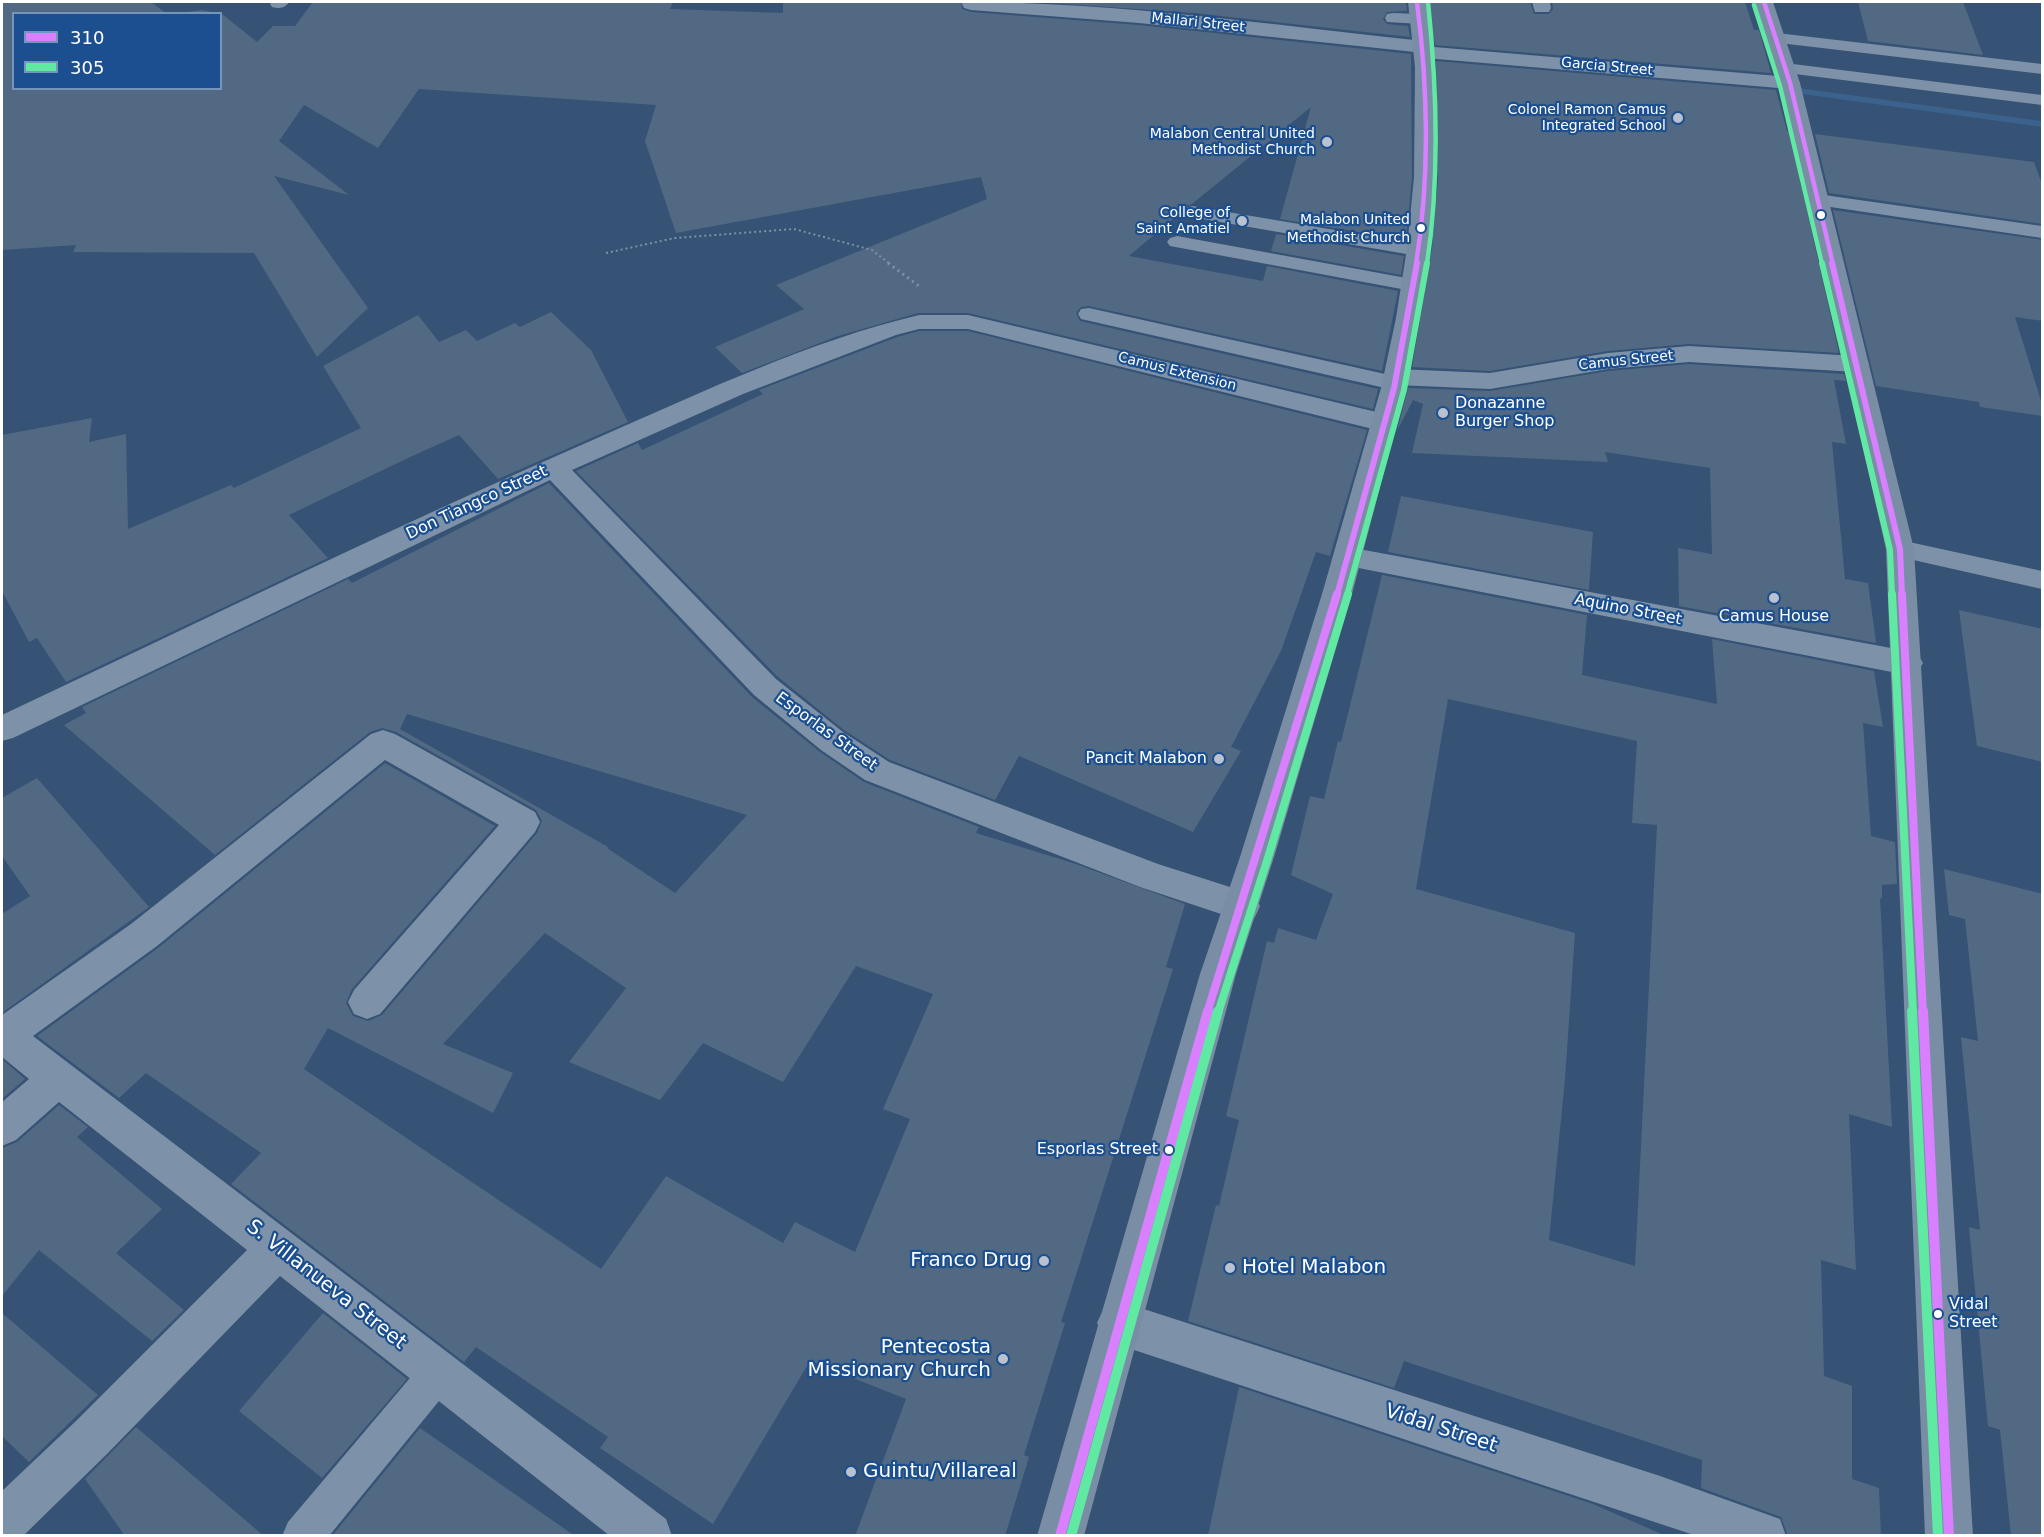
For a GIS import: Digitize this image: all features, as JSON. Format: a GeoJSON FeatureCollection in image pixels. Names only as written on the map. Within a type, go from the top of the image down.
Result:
{"type":"FeatureCollection","features":[{"type":"Feature","properties":{"kind":"main road"},"geometry":{"type":"LineString","coordinates":[[1764,2],[1788,75],[1900,549],[1949,1536]]}},
{"type":"Feature","properties":{"kind":"main road"},"geometry":{"type":"LineString","coordinates":[[1060,1536],[1218,974],[1242,906],[1348,557],[1385,423],[1418,250],[1428,158],[1416,27]]}},
{"type":"Feature","properties":{"kind":"street","name":"Mallari Street"},"geometry":{"type":"LineString","coordinates":[[971,4],[1139,17],[1416,27]]}},
{"type":"Feature","properties":{"kind":"street","name":"Garcia Street"},"geometry":{"type":"LineString","coordinates":[[1416,27],[1788,75]]}},
{"type":"Feature","properties":{"kind":"street","name":"Don Tiangco Street"},"geometry":{"type":"LineString","coordinates":[[2,729],[554,466],[734,388],[887,330],[919,322],[968,322]]}},
{"type":"Feature","properties":{"kind":"street","name":"Camus Extension"},"geometry":{"type":"LineString","coordinates":[[968,322],[1385,423]]}},
{"type":"Feature","properties":{"kind":"street","name":"Camus Street"},"geometry":{"type":"LineString","coordinates":[[1395,380],[1490,381],[1608,361],[1689,354],[1856,364]]}},
{"type":"Feature","properties":{"kind":"street","name":"Esporlas Street"},"geometry":{"type":"LineString","coordinates":[[554,466],[765,687],[832,741],[877,771],[1152,877],[1242,906]]}},
{"type":"Feature","properties":{"kind":"street","name":"Aquino Street"},"geometry":{"type":"LineString","coordinates":[[1348,557],[1907,663]]}},
{"type":"Feature","properties":{"kind":"street"},"geometry":{"type":"LineString","coordinates":[[2,1035],[144,935],[383,743],[523,822],[367,1002]]}},
{"type":"Feature","properties":{"kind":"street","name":"S. Villanueva Street"},"geometry":{"type":"LineString","coordinates":[[2,1035],[649,1536]]}},
{"type":"Feature","properties":{"kind":"street"},"geometry":{"type":"LineString","coordinates":[[2,1127],[58,1078]]}},
{"type":"Feature","properties":{"kind":"street"},"geometry":{"type":"LineString","coordinates":[[2,1523],[92,1437],[279,1248]]}},
{"type":"Feature","properties":{"kind":"street","name":"Vidal Street"},"geometry":{"type":"LineString","coordinates":[[1119,1323],[1660,1499],[1763,1536]]}},
{"type":"Feature","properties":{"kind":"lane"},"geometry":{"type":"LineString","coordinates":[[1777,38],[2043,69]]}},
{"type":"Feature","properties":{"kind":"lane"},"geometry":{"type":"LineString","coordinates":[[1788,75],[2043,100]]}},
{"type":"Feature","properties":{"kind":"lane"},"geometry":{"type":"LineString","coordinates":[[1816,200],[2043,232]]}},
{"type":"Feature","properties":{"kind":"lane"},"geometry":{"type":"LineString","coordinates":[[1192,212],[1418,250]]}},
{"type":"Feature","properties":{"kind":"lane"},"geometry":{"type":"LineString","coordinates":[[1177,242],[1412,285]]}},
{"type":"Feature","properties":{"kind":"lane"},"geometry":{"type":"LineString","coordinates":[[1089,314],[1395,380]]}},
{"type":"Feature","properties":{"kind":"lane"},"geometry":{"type":"LineString","coordinates":[[1900,549],[2043,580]]}},
{"type":"Feature","properties":{"kind":"lane"},"geometry":{"type":"LineString","coordinates":[[303,1536],[439,1372]]}},
{"type":"Feature","properties":{"kind":"path"},"geometry":{"type":"LineString","coordinates":[[606,253],[675,238],[794,229],[872,250],[968,322]]}},
{"type":"Feature","properties":{"kind":"building"},"geometry":{"type":"Polygon","coordinates":[[[2,2],[151,2],[164,12],[12,12],[12,90],[222,90],[222,14],[257,42],[273,26],[295,26],[313,2],[673,2],[670,9],[783,13],[783,2],[961,2],[962,9],[971,12],[1139,25],[1411,54],[1412,177],[1406,240],[1280,219],[1311,107],[1192,204],[1183,207],[1180,213],[1129,256],[1263,281],[1267,266],[1398,291],[1382,371],[1089,306],[1081,307],[1076,313],[1080,321],[1378,389],[1373,409],[968,313],[918,313],[838,336],[742,373],[715,347],[804,309],[776,285],[987,199],[981,177],[676,233],[645,141],[656,105],[419,89],[378,148],[304,105],[279,141],[349,195],[274,176],[368,308],[317,357],[254,253],[73,252],[76,245],[2,250],[2,2]]]}},
{"type":"Feature","properties":{"kind":"building"},"geometry":{"type":"Polygon","coordinates":[[[1036,2],[1406,2],[1407,11],[1387,12],[1383,19],[1387,24],[1408,26],[1410,37],[1194,13],[1036,2]]]}},
{"type":"Feature","properties":{"kind":"building"},"geometry":{"type":"Polygon","coordinates":[[[1428,2],[1530,2],[1534,14],[1549,14],[1553,9],[1552,2],[1745,2],[1754,30],[1759,30],[1771,73],[1435,45],[1428,2]]]}},
{"type":"Feature","properties":{"kind":"building"},"geometry":{"type":"Polygon","coordinates":[[[1858,2],[1963,2],[1983,55],[1868,41],[1858,2]]]}},
{"type":"Feature","properties":{"kind":"building"},"geometry":{"type":"Polygon","coordinates":[[[202,10],[212,12],[186,12],[202,10]]]}},
{"type":"Feature","properties":{"kind":"building"},"geometry":{"type":"Polygon","coordinates":[[[1436,61],[1776,90],[1787,131],[1789,131],[1839,353],[1689,344],[1608,351],[1490,371],[1412,367],[1432,248],[1438,177],[1436,61]]]}},
{"type":"Feature","properties":{"kind":"building"},"geometry":{"type":"Polygon","coordinates":[[[1815,134],[2034,162],[2043,187],[2043,224],[1829,193],[1815,134]]]}},
{"type":"Feature","properties":{"kind":"building"},"geometry":{"type":"Polygon","coordinates":[[[1833,210],[2043,240],[2043,321],[2015,317],[2043,407],[2043,416],[1980,407],[1979,402],[1876,386],[1833,210]]]}},
{"type":"Feature","properties":{"kind":"building"},"geometry":{"type":"Polygon","coordinates":[[[1276,234],[1404,256],[1401,275],[1271,251],[1276,234]]]}},
{"type":"Feature","properties":{"kind":"building"},"geometry":{"type":"Polygon","coordinates":[[[551,312],[591,350],[628,422],[498,479],[459,435],[408,458],[289,515],[328,558],[66,682],[37,638],[29,642],[2,591],[2,435],[92,418],[89,442],[126,434],[128,529],[231,485],[234,488],[361,428],[323,366],[418,315],[439,342],[466,330],[477,341],[515,323],[520,327],[551,312]]]}},
{"type":"Feature","properties":{"kind":"building"},"geometry":{"type":"Polygon","coordinates":[[[919,331],[968,331],[1367,430],[1330,556],[1316,552],[1281,651],[1231,747],[1241,751],[1193,832],[1019,756],[995,800],[890,760],[844,730],[778,677],[576,471],[638,443],[642,450],[763,394],[759,390],[897,337],[919,331]]]}},
{"type":"Feature","properties":{"kind":"building"},"geometry":{"type":"Polygon","coordinates":[[[1689,364],[1844,374],[1846,381],[1834,380],[1846,444],[1832,442],[1845,579],[1868,583],[1876,643],[1679,606],[1678,548],[1712,554],[1710,468],[1605,452],[1608,462],[1412,453],[1423,404],[1413,400],[1397,431],[1408,388],[1490,391],[1608,371],[1689,364]]]}},
{"type":"Feature","properties":{"kind":"building"},"geometry":{"type":"Polygon","coordinates":[[[549,483],[752,697],[820,752],[864,782],[979,827],[976,833],[1076,864],[1185,904],[1166,967],[1173,969],[1061,1322],[1065,1323],[1024,1455],[1029,1457],[1005,1536],[855,1536],[906,1399],[810,1361],[713,1524],[600,1448],[608,1437],[476,1347],[464,1362],[231,1184],[261,1153],[146,1073],[119,1098],[37,1036],[158,948],[385,763],[495,826],[352,989],[346,1003],[353,1016],[368,1021],[382,1015],[537,833],[542,821],[536,810],[396,732],[382,728],[370,732],[215,855],[64,725],[86,713],[82,707],[348,579],[352,583],[549,483]],[[407,714],[400,729],[608,847],[675,893],[747,815],[407,714]],[[545,933],[443,1044],[513,1073],[493,1113],[328,1028],[304,1069],[601,1269],[666,1176],[783,1243],[795,1222],[855,1252],[910,1119],[883,1109],[933,994],[856,966],[783,1082],[703,1043],[660,1100],[569,1062],[626,988],[545,933]]]}},
{"type":"Feature","properties":{"kind":"building"},"geometry":{"type":"Polygon","coordinates":[[[1401,496],[1593,532],[1589,590],[1388,552],[1401,496]]]}},
{"type":"Feature","properties":{"kind":"building"},"geometry":{"type":"Polygon","coordinates":[[[1382,575],[1587,615],[1582,675],[1717,704],[1712,639],[1874,671],[1883,727],[1863,723],[1871,836],[1895,842],[1897,884],[1882,885],[1882,899],[1880,898],[1892,1127],[1849,1114],[1856,1270],[1821,1260],[1824,1376],[1852,1386],[1852,1479],[1879,1488],[1881,1536],[1788,1536],[1781,1517],[1701,1488],[1702,1460],[1404,1361],[1394,1388],[1188,1321],[1239,1120],[1226,1116],[1267,941],[1274,943],[1278,928],[1316,940],[1333,894],[1291,875],[1310,796],[1324,799],[1338,741],[1341,742],[1382,575]],[[1448,699],[1416,889],[1575,933],[1565,1079],[1549,1240],[1635,1266],[1657,825],[1632,823],[1637,741],[1448,699]]]}},
{"type":"Feature","properties":{"kind":"building"},"geometry":{"type":"Polygon","coordinates":[[[1959,610],[2043,629],[2043,762],[1977,746],[1959,610]]]}},
{"type":"Feature","properties":{"kind":"building"},"geometry":{"type":"Polygon","coordinates":[[[37,778],[149,907],[2,1013],[2,914],[30,896],[2,856],[2,798],[37,778]]]}},
{"type":"Feature","properties":{"kind":"building"},"geometry":{"type":"Polygon","coordinates":[[[1944,869],[2043,894],[2043,1536],[2011,1536],[2000,1430],[1988,1426],[1969,1227],[1980,1230],[1961,1037],[1978,1041],[1965,919],[1949,915],[1944,869]]]}},
{"type":"Feature","properties":{"kind":"building"},"geometry":{"type":"Polygon","coordinates":[[[2,1059],[25,1079],[2,1099],[2,1059]]]}},
{"type":"Feature","properties":{"kind":"building"},"geometry":{"type":"Polygon","coordinates":[[[59,1105],[88,1127],[77,1137],[162,1209],[116,1253],[184,1310],[152,1341],[39,1250],[2,1296],[2,1148],[17,1142],[59,1105]]]}},
{"type":"Feature","properties":{"kind":"building"},"geometry":{"type":"Polygon","coordinates":[[[2,1313],[98,1395],[29,1462],[2,1436],[2,1313]]]}},
{"type":"Feature","properties":{"kind":"building"},"geometry":{"type":"Polygon","coordinates":[[[323,1313],[407,1379],[322,1478],[239,1411],[323,1313]]]}},
{"type":"Feature","properties":{"kind":"building"},"geometry":{"type":"Polygon","coordinates":[[[1239,1387],[1593,1504],[1666,1536],[1208,1536],[1239,1387]]]}},
{"type":"Feature","properties":{"kind":"building"},"geometry":{"type":"Polygon","coordinates":[[[136,1427],[264,1536],[125,1536],[85,1479],[136,1427]]]}},
{"type":"Feature","properties":{"kind":"building"},"geometry":{"type":"Polygon","coordinates":[[[420,1428],[575,1536],[332,1536],[420,1428]]]}},
{"type":"Feature","properties":{"kind":"waterway"},"geometry":{"type":"LineString","coordinates":[[1791,90],[2042,124]]}},
{"type":"Feature","properties":{"kind":"transit line","name":"310"},"geometry":{"type":"LineString","coordinates":[[1060,1536],[1218,974],[1257,857],[1337,594],[1394,388],[1419,248],[1425,177],[1425,67],[1417,2]]}},
{"type":"Feature","properties":{"kind":"transit line","name":"305"},"geometry":{"type":"LineString","coordinates":[[1071,1536],[1228,977],[1267,861],[1347,597],[1404,390],[1429,249],[1435,178],[1435,66],[1428,2]]}},
{"type":"Feature","properties":{"kind":"transit line","name":"310"},"geometry":{"type":"LineString","coordinates":[[1764,2],[1790,83],[1900,549],[1949,1536]]}},
{"type":"Feature","properties":{"kind":"transit line","name":"305"},"geometry":{"type":"LineString","coordinates":[[1754,5],[1780,86],[1890,550],[1938,1536]]}},
{"type":"Feature","properties":{"kind":"place","name":"Colonel Ramon Camus Integrated School"},"geometry":{"type":"Point","coordinates":[1678,118]}},
{"type":"Feature","properties":{"kind":"place","name":"Malabon Central United Methodist Church"},"geometry":{"type":"Point","coordinates":[1327,142]}},
{"type":"Feature","properties":{"kind":"place","name":"College of Saint Amatiel"},"geometry":{"type":"Point","coordinates":[1242,221]}},
{"type":"Feature","properties":{"kind":"place","name":"Malabon United Methodist Church"},"geometry":{"type":"Point","coordinates":[1421,228]}},
{"type":"Feature","properties":{"kind":"place","name":"Donazanne Burger Shop"},"geometry":{"type":"Point","coordinates":[1443,413]}},
{"type":"Feature","properties":{"kind":"place","name":"Camus House"},"geometry":{"type":"Point","coordinates":[1774,598]}},
{"type":"Feature","properties":{"kind":"place","name":"Pancit Malabon"},"geometry":{"type":"Point","coordinates":[1219,759]}},
{"type":"Feature","properties":{"kind":"place","name":"Esporlas Street"},"geometry":{"type":"Point","coordinates":[1169,1150]}},
{"type":"Feature","properties":{"kind":"place","name":"Franco Drug"},"geometry":{"type":"Point","coordinates":[1044,1261]}},
{"type":"Feature","properties":{"kind":"place","name":"Hotel Malabon"},"geometry":{"type":"Point","coordinates":[1230,1268]}},
{"type":"Feature","properties":{"kind":"place","name":"Vidal Street"},"geometry":{"type":"Point","coordinates":[1938,1314]}},
{"type":"Feature","properties":{"kind":"place","name":"Pentecosta Missionary Church"},"geometry":{"type":"Point","coordinates":[1003,1359]}},
{"type":"Feature","properties":{"kind":"place","name":"Guintu/Villareal"},"geometry":{"type":"Point","coordinates":[851,1472]}}]}
